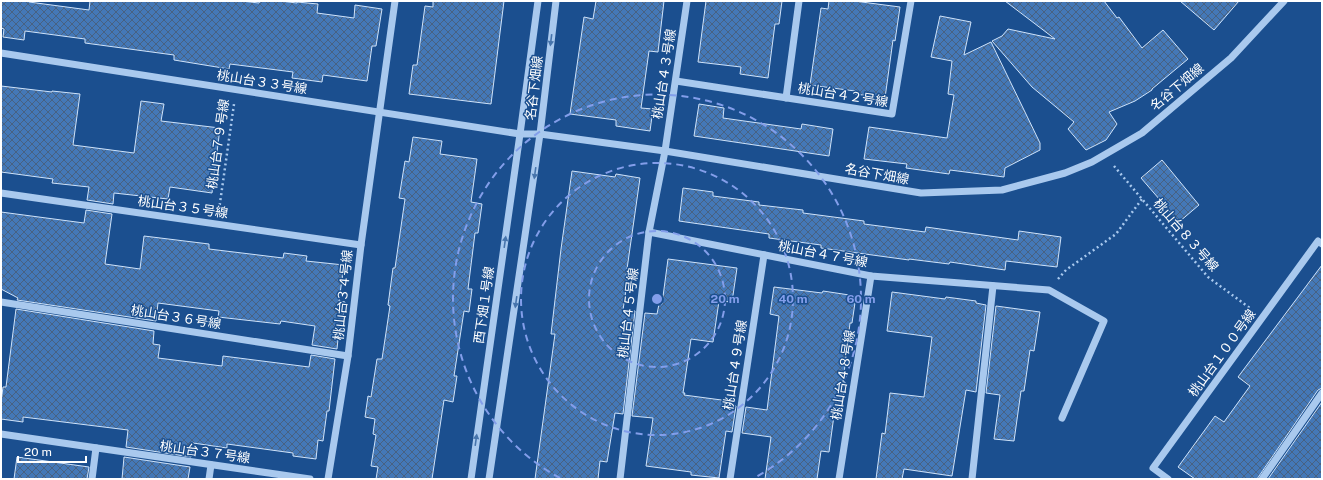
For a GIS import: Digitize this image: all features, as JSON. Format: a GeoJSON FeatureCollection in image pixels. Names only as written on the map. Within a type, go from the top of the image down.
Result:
{"type":"FeatureCollection","features":[{"type":"Feature","properties":{"kind":"street","name":"桃山台３４号線"},"geometry":{"type":"LineString","coordinates":[[328,479],[348,356],[361,245],[395,1]]}},
{"type":"Feature","properties":{"kind":"street","name":"名谷下畑線"},"geometry":{"type":"LineString","coordinates":[[520,134],[538,1]]}},
{"type":"Feature","properties":{"kind":"street","name":"名谷下畑線"},"geometry":{"type":"LineString","coordinates":[[556,1],[540,134],[665,150],[921,194],[1002,190],[1065,173],[1092,162],[1142,133],[1231,58],[1284,1]]}},
{"type":"Feature","properties":{"kind":"street","name":"桃山台４３号線"},"geometry":{"type":"LineString","coordinates":[[665,150],[687,1]]}},
{"type":"Feature","properties":{"kind":"street"},"geometry":{"type":"LineString","coordinates":[[786,98],[799,1]]}},
{"type":"Feature","properties":{"kind":"street","name":"桃山台４２号線"},"geometry":{"type":"LineString","coordinates":[[676,81],[892,114],[911,1]]}},
{"type":"Feature","properties":{"kind":"street","name":"桃山台３３号線"},"geometry":{"type":"LineString","coordinates":[[1,53],[379,113],[520,134],[540,134]]}},
{"type":"Feature","properties":{"kind":"street","name":"西下畑１号線"},"geometry":{"type":"LineString","coordinates":[[471,479],[520,134]]}},
{"type":"Feature","properties":{"kind":"street"},"geometry":{"type":"LineString","coordinates":[[489,479],[540,134]]}},
{"type":"Feature","properties":{"kind":"street","name":"桃山台４５号線"},"geometry":{"type":"LineString","coordinates":[[620,479],[649,232],[665,150]]}},
{"type":"Feature","properties":{"kind":"street","name":"桃山台３５号線"},"geometry":{"type":"LineString","coordinates":[[1,192],[361,245]]}},
{"type":"Feature","properties":{"kind":"street","name":"桃山台４７号線"},"geometry":{"type":"LineString","coordinates":[[649,232],[871,276],[1049,290]]}},
{"type":"Feature","properties":{"kind":"street","name":"桃山台１００号線"},"geometry":{"type":"LineString","coordinates":[[1168,479],[1153,468],[1318,241],[1322,244]]}},
{"type":"Feature","properties":{"kind":"street","name":"桃山台４９号線"},"geometry":{"type":"LineString","coordinates":[[730,479],[764,255]]}},
{"type":"Feature","properties":{"kind":"street","name":"桃山台４８号線"},"geometry":{"type":"LineString","coordinates":[[839,479],[871,276]]}},
{"type":"Feature","properties":{"kind":"street"},"geometry":{"type":"LineString","coordinates":[[972,479],[993,286]]}},
{"type":"Feature","properties":{"kind":"street"},"geometry":{"type":"LineString","coordinates":[[1049,290],[1104,321],[1062,418]]}},
{"type":"Feature","properties":{"kind":"street","name":"桃山台３６号線"},"geometry":{"type":"LineString","coordinates":[[1,302],[348,356]]}},
{"type":"Feature","properties":{"kind":"street"},"geometry":{"type":"LineString","coordinates":[[1262,479],[1322,393]]}},
{"type":"Feature","properties":{"kind":"street","name":"桃山台３７号線"},"geometry":{"type":"LineString","coordinates":[[1,434],[310,479]]}},
{"type":"Feature","properties":{"kind":"street"},"geometry":{"type":"LineString","coordinates":[[92,479],[96,448]]}},
{"type":"Feature","properties":{"kind":"street"},"geometry":{"type":"LineString","coordinates":[[209,479],[211,465]]}},
{"type":"Feature","properties":{"kind":"path","name":"桃山台７９号線"},"geometry":{"type":"LineString","coordinates":[[217,224],[236,90]]}},
{"type":"Feature","properties":{"kind":"path","name":"桃山台８３号線"},"geometry":{"type":"LineString","coordinates":[[1104,154],[1208,277],[1263,318]]}},
{"type":"Feature","properties":{"kind":"path"},"geometry":{"type":"LineString","coordinates":[[1049,290],[1066,270],[1116,234],[1142,199]]}},
{"type":"Feature","properties":{"kind":"building"},"geometry":{"type":"Polygon","coordinates":[[[1,1],[29,1],[89,10],[90,1],[241,1],[259,3],[260,1],[280,1],[318,4],[317,13],[354,18],[355,5],[382,9],[376,46],[372,46],[367,81],[323,75],[322,82],[292,78],[293,72],[230,64],[229,69],[174,60],[174,55],[85,43],[85,39],[25,31],[24,40],[3,37],[4,29],[1,28],[1,1]]]}},
{"type":"Feature","properties":{"kind":"building"},"geometry":{"type":"Polygon","coordinates":[[[433,1],[504,1],[491,104],[409,94],[413,65],[417,65],[425,6],[433,7],[433,1]]]}},
{"type":"Feature","properties":{"kind":"building"},"geometry":{"type":"Polygon","coordinates":[[[596,1],[664,1],[658,52],[649,51],[641,108],[653,109],[650,131],[616,126],[616,120],[570,114],[584,17],[593,19],[596,1]]]}},
{"type":"Feature","properties":{"kind":"building"},"geometry":{"type":"Polygon","coordinates":[[[706,1],[782,1],[779,24],[775,24],[768,78],[740,74],[741,67],[698,62],[706,1]]]}},
{"type":"Feature","properties":{"kind":"building"},"geometry":{"type":"Polygon","coordinates":[[[829,1],[854,1],[900,7],[895,41],[893,40],[885,98],[855,94],[855,91],[810,85],[821,8],[828,9],[829,1]]]}},
{"type":"Feature","properties":{"kind":"building"},"geometry":{"type":"Polygon","coordinates":[[[1005,1],[1104,1],[1117,18],[1119,17],[1142,48],[1163,30],[1188,59],[1152,90],[1135,101],[1109,112],[1117,124],[1106,140],[1086,150],[1068,129],[1074,122],[1032,87],[992,41],[1002,36],[1008,29],[1055,39],[1005,1]]]}},
{"type":"Feature","properties":{"kind":"building"},"geometry":{"type":"Polygon","coordinates":[[[1180,1],[1239,1],[1214,30],[1180,1]]]}},
{"type":"Feature","properties":{"kind":"building"},"geometry":{"type":"Polygon","coordinates":[[[940,16],[971,22],[964,55],[991,42],[1040,143],[1040,150],[1005,168],[1004,177],[950,170],[949,174],[906,168],[907,164],[864,159],[869,127],[947,138],[954,95],[948,94],[952,61],[931,57],[940,16]]]}},
{"type":"Feature","properties":{"kind":"building"},"geometry":{"type":"Polygon","coordinates":[[[1,86],[80,94],[73,145],[134,153],[141,101],[164,104],[161,121],[220,128],[212,193],[170,187],[168,199],[114,193],[113,204],[87,200],[89,187],[52,183],[53,179],[1,172],[1,86]]]}},
{"type":"Feature","properties":{"kind":"building"},"geometry":{"type":"Polygon","coordinates":[[[699,104],[724,108],[723,118],[801,129],[802,124],[833,129],[829,156],[694,136],[699,104]]]}},
{"type":"Feature","properties":{"kind":"building"},"geometry":{"type":"Polygon","coordinates":[[[413,137],[442,141],[440,154],[477,159],[471,202],[482,204],[478,233],[475,233],[468,289],[472,289],[469,312],[464,311],[454,376],[457,376],[453,402],[444,400],[432,479],[376,479],[378,467],[371,466],[376,435],[373,434],[375,419],[365,417],[368,396],[371,397],[377,359],[382,359],[390,306],[388,305],[393,268],[395,268],[405,199],[399,198],[405,161],[409,162],[413,137]]]}},
{"type":"Feature","properties":{"kind":"building"},"geometry":{"type":"Polygon","coordinates":[[[1162,160],[1199,205],[1179,222],[1141,178],[1162,160]]]}},
{"type":"Feature","properties":{"kind":"building"},"geometry":{"type":"Polygon","coordinates":[[[572,171],[615,177],[616,174],[640,178],[626,276],[628,276],[623,310],[635,311],[623,414],[615,413],[607,462],[600,461],[598,479],[535,479],[555,334],[551,334],[572,171]]]}},
{"type":"Feature","properties":{"kind":"building"},"geometry":{"type":"Polygon","coordinates":[[[683,188],[713,192],[713,196],[759,202],[759,205],[803,210],[803,213],[864,221],[864,224],[925,232],[926,227],[1018,240],[1019,231],[1061,237],[1057,267],[1006,261],[1005,270],[950,262],[949,264],[909,260],[821,248],[821,245],[769,238],[769,234],[679,221],[683,188]]]}},
{"type":"Feature","properties":{"kind":"building"},"geometry":{"type":"Polygon","coordinates":[[[86,210],[112,214],[105,264],[140,269],[144,236],[209,244],[209,249],[283,258],[284,253],[307,256],[306,261],[344,265],[339,301],[345,302],[340,339],[338,339],[337,349],[312,345],[315,326],[281,321],[280,324],[218,317],[219,311],[158,303],[156,321],[17,300],[18,298],[1,289],[1,212],[84,223],[86,210]]]}},
{"type":"Feature","properties":{"kind":"building"},"geometry":{"type":"Polygon","coordinates":[[[668,259],[737,268],[732,302],[719,301],[713,342],[691,339],[683,393],[685,393],[684,395],[729,401],[729,405],[736,406],[732,432],[726,431],[719,478],[691,475],[691,472],[646,466],[653,418],[632,416],[645,313],[657,314],[659,304],[662,304],[668,259]]]}},
{"type":"Feature","properties":{"kind":"building"},"geometry":{"type":"Polygon","coordinates":[[[1322,265],[1322,388],[1318,390],[1257,479],[1195,479],[1178,467],[1215,416],[1224,422],[1250,386],[1238,377],[1322,265]]]}},
{"type":"Feature","properties":{"kind":"building"},"geometry":{"type":"Polygon","coordinates":[[[774,287],[822,293],[823,291],[856,296],[852,323],[850,323],[843,382],[845,382],[842,409],[835,408],[829,452],[821,451],[817,479],[765,479],[771,437],[742,433],[746,407],[767,410],[779,316],[770,314],[774,287]]]}},
{"type":"Feature","properties":{"kind":"building"},"geometry":{"type":"Polygon","coordinates":[[[892,292],[945,299],[946,297],[976,301],[976,303],[986,305],[976,392],[966,390],[952,476],[904,469],[902,479],[876,479],[882,433],[885,434],[890,393],[924,397],[932,337],[887,331],[892,292]]]}},
{"type":"Feature","properties":{"kind":"building"},"geometry":{"type":"Polygon","coordinates":[[[996,306],[1040,312],[1034,351],[1030,350],[1024,391],[1021,391],[1014,441],[994,439],[1000,395],[986,393],[996,306]]]}},
{"type":"Feature","properties":{"kind":"building"},"geometry":{"type":"Polygon","coordinates":[[[16,309],[154,331],[153,344],[160,345],[158,358],[222,366],[223,356],[309,367],[311,355],[335,359],[329,411],[327,411],[323,441],[318,440],[316,459],[293,456],[293,453],[227,444],[227,448],[193,443],[191,457],[126,447],[128,430],[23,417],[23,422],[1,419],[3,387],[6,387],[16,309]]]}},
{"type":"Feature","properties":{"kind":"building"},"geometry":{"type":"Polygon","coordinates":[[[1322,402],[1322,479],[1268,479],[1322,402]]]}},
{"type":"Feature","properties":{"kind":"building"},"geometry":{"type":"Polygon","coordinates":[[[17,457],[89,467],[87,479],[14,479],[17,457]]]}},
{"type":"Feature","properties":{"kind":"building"},"geometry":{"type":"Polygon","coordinates":[[[124,457],[190,467],[188,479],[122,479],[124,457]]]}}]}
